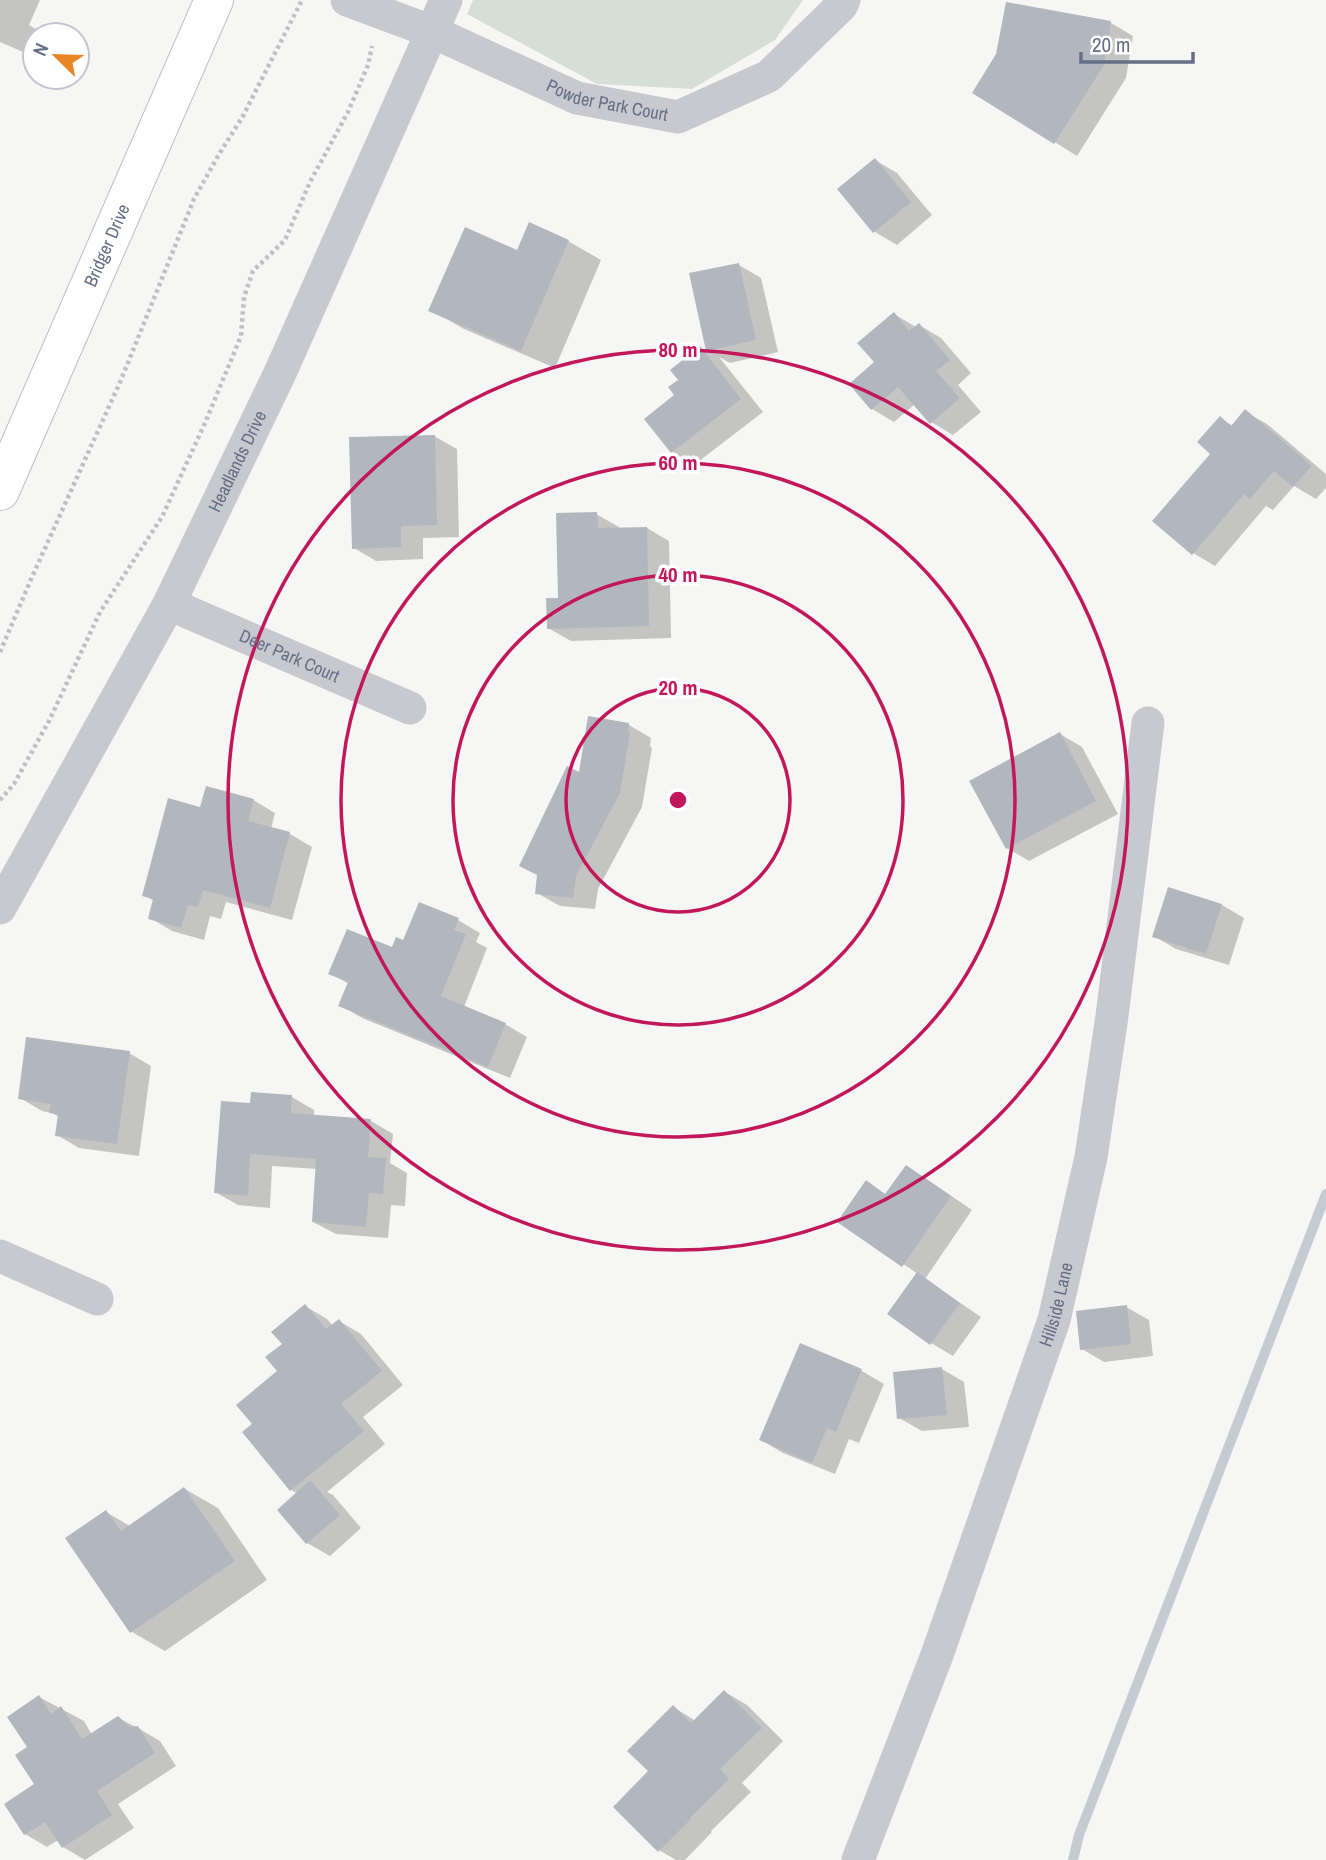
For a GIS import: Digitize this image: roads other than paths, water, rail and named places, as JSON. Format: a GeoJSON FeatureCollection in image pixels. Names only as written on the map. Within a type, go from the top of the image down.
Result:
{"type":"FeatureCollection","features":[{"type":"Feature","properties":{"kind":"main road","name":"Bridger Drive"},"geometry":{"type":"LineString","coordinates":[[0,491],[214,0]]}},
{"type":"Feature","properties":{"kind":"street","name":"Powder Park Court"},"geometry":{"type":"LineString","coordinates":[[347,0],[433,32],[577,98],[678,117],[769,76],[844,0]]}},
{"type":"Feature","properties":{"kind":"street","name":"Headlands Drive"},"geometry":{"type":"LineString","coordinates":[[0,908],[169,604],[280,373],[446,0]]}},
{"type":"Feature","properties":{"kind":"street","name":"Deer Park Court"},"geometry":{"type":"LineString","coordinates":[[169,604],[410,708]]}},
{"type":"Feature","properties":{"kind":"street","name":"Hillside Lane"},"geometry":{"type":"LineString","coordinates":[[858,1860],[937,1655],[1054,1320],[1091,1157],[1148,723]]}},
{"type":"Feature","properties":{"kind":"street"},"geometry":{"type":"LineString","coordinates":[[0,1256],[97,1299]]}},
{"type":"Feature","properties":{"kind":"waterway"},"geometry":{"type":"LineString","coordinates":[[1073,1860],[1079,1835],[1326,1194]]}}]}
